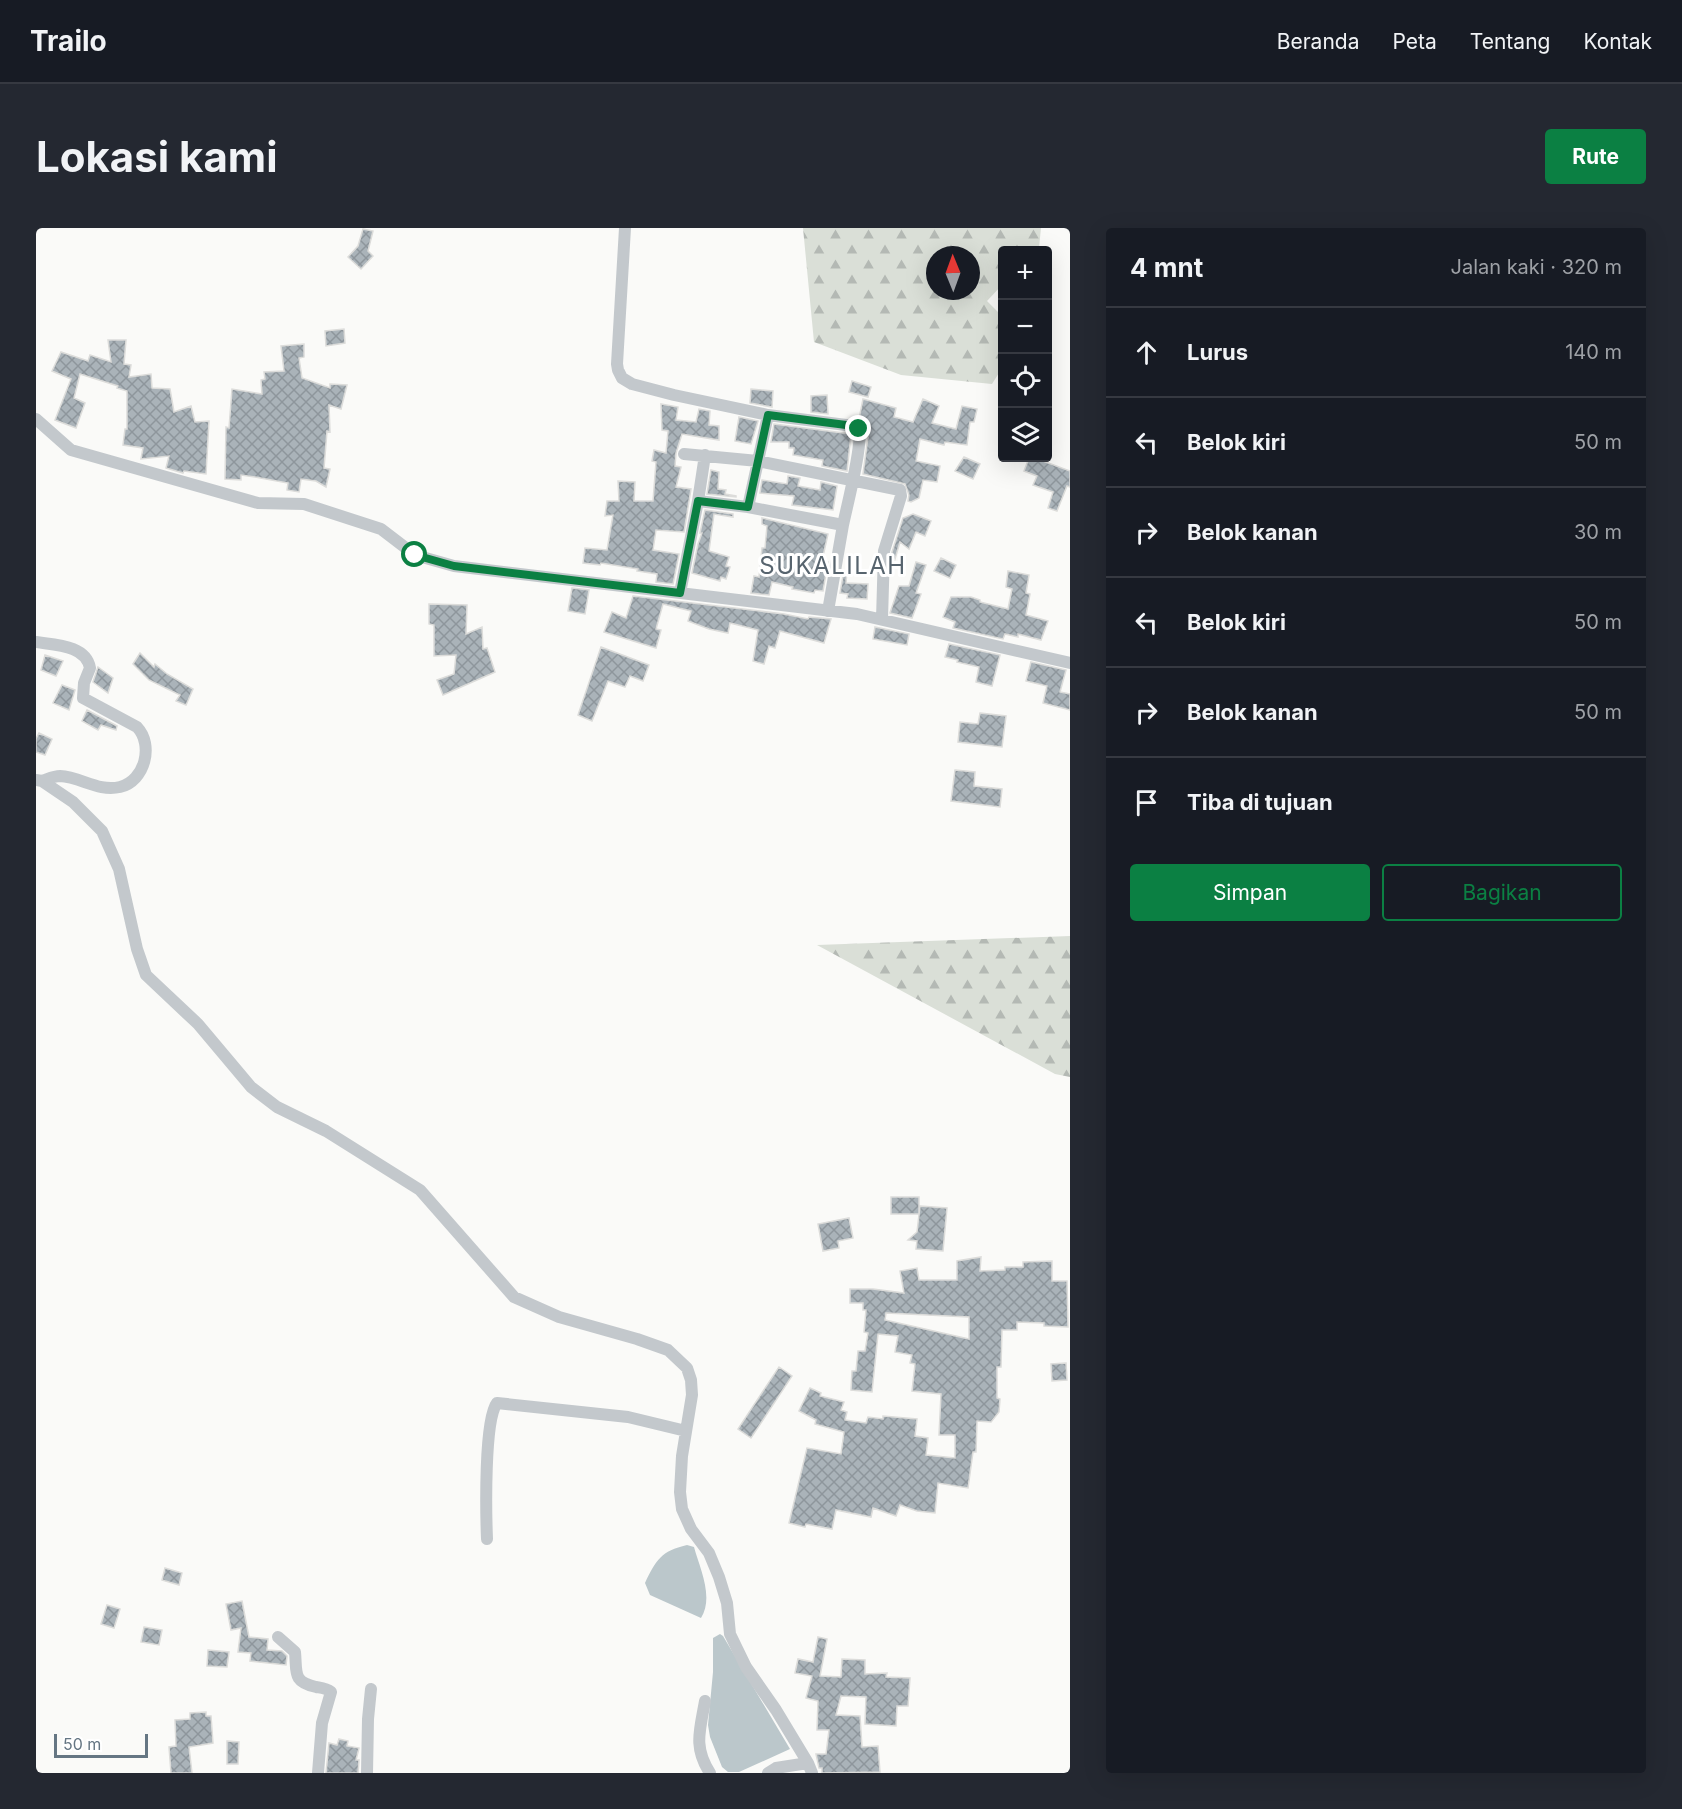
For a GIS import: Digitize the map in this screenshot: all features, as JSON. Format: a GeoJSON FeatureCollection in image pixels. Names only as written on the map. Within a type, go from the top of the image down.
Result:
{"type":"FeatureCollection","features":[{"type":"Feature","properties":{"kind":"street"},"geometry":{"type":"LineString","coordinates":[[625,228],[617,364],[622,378],[632,384],[674,395],[768,415],[857,427],[860,434],[853,479],[828,610]]}},
{"type":"Feature","properties":{"kind":"street"},"geometry":{"type":"LineString","coordinates":[[748,507],[768,415]]}},
{"type":"Feature","properties":{"kind":"street"},"geometry":{"type":"LineString","coordinates":[[36,419],[71,450],[258,503],[304,504],[381,529],[415,555],[454,566],[857,614],[1070,663]]}},
{"type":"Feature","properties":{"kind":"street"},"geometry":{"type":"LineString","coordinates":[[684,454],[758,461],[853,479],[901,491],[884,551],[882,620]]}},
{"type":"Feature","properties":{"kind":"street"},"geometry":{"type":"LineString","coordinates":[[680,593],[705,455]]}},
{"type":"Feature","properties":{"kind":"street"},"geometry":{"type":"LineString","coordinates":[[698,501],[748,507],[843,525]]}},
{"type":"Feature","properties":{"kind":"street"},"geometry":{"type":"LineString","coordinates":[[36,642],[71,648],[87,659],[90,668],[84,683],[83,698],[137,727],[143,733],[146,742],[144,763],[136,777],[122,786],[98,787],[61,776],[39,781]]}},
{"type":"Feature","properties":{"kind":"street"},"geometry":{"type":"LineString","coordinates":[[39,781],[73,802],[102,831],[119,869],[137,949],[146,975],[198,1024],[251,1087],[277,1107],[326,1131],[420,1190],[514,1297],[559,1317],[668,1350],[687,1368],[692,1395],[681,1468],[682,1509],[719,1576],[727,1603],[730,1634],[746,1667],[810,1768]]}},
{"type":"Feature","properties":{"kind":"street"},"geometry":{"type":"LineString","coordinates":[[487,1539],[487,1467],[492,1416],[497,1403],[628,1417],[686,1431]]}},
{"type":"Feature","properties":{"kind":"street"},"geometry":{"type":"LineString","coordinates":[[278,1637],[295,1652],[297,1677],[303,1683],[331,1692],[322,1723],[318,1773]]}},
{"type":"Feature","properties":{"kind":"street"},"geometry":{"type":"LineString","coordinates":[[367,1773],[371,1689]]}},
{"type":"Feature","properties":{"kind":"street"},"geometry":{"type":"LineString","coordinates":[[705,1701],[698,1747],[710,1773]]}},
{"type":"Feature","properties":{"kind":"street"},"geometry":{"type":"LineString","coordinates":[[768,1773],[776,1768],[810,1768]]}},
{"type":"Feature","properties":{"kind":"green space"},"geometry":{"type":"Polygon","coordinates":[[[803,228],[1041,228],[1039,246],[998,246],[998,289],[987,301],[998,312],[998,374],[992,384],[901,375],[814,342],[803,228]]]}},
{"type":"Feature","properties":{"kind":"green space"},"geometry":{"type":"Polygon","coordinates":[[[1070,936],[1070,1077],[1055,1074],[817,945],[1070,936]]]}},
{"type":"Feature","properties":{"kind":"shaded area"},"geometry":{"type":"Polygon","coordinates":[[[687,1545],[694,1547],[705,1583],[705,1610],[701,1618],[650,1595],[645,1583],[660,1558],[671,1550],[687,1545]]]}},
{"type":"Feature","properties":{"kind":"shaded area"},"geometry":{"type":"Polygon","coordinates":[[[720,1634],[790,1749],[739,1772],[728,1772],[722,1767],[710,1737],[708,1725],[713,1672],[713,1638],[720,1634]]]}},
{"type":"Feature","properties":{"kind":"building"},"geometry":{"type":"Polygon","coordinates":[[[363,229],[373,231],[368,251],[373,256],[361,269],[348,257],[358,246],[363,229]]]}},
{"type":"Feature","properties":{"kind":"building"},"geometry":{"type":"Polygon","coordinates":[[[344,329],[345,343],[326,346],[325,331],[344,329]]]}},
{"type":"Feature","properties":{"kind":"building"},"geometry":{"type":"Polygon","coordinates":[[[108,340],[126,340],[124,364],[131,365],[129,377],[151,374],[152,388],[170,389],[174,412],[191,406],[195,422],[209,421],[206,474],[184,471],[183,473],[166,468],[169,456],[141,459],[143,448],[123,445],[125,429],[127,429],[127,391],[117,388],[118,386],[80,374],[74,398],[85,403],[76,428],[55,420],[71,379],[52,371],[61,352],[88,361],[90,355],[111,362],[108,340]]]}},
{"type":"Feature","properties":{"kind":"building"},"geometry":{"type":"Polygon","coordinates":[[[304,344],[304,357],[299,358],[302,378],[330,388],[330,384],[347,385],[341,409],[329,405],[330,432],[327,431],[324,468],[330,469],[326,487],[316,481],[301,479],[299,492],[287,490],[288,483],[255,477],[241,475],[241,480],[225,479],[226,427],[229,428],[232,389],[262,394],[261,380],[265,379],[264,372],[284,371],[281,346],[304,344]]]}},
{"type":"Feature","properties":{"kind":"building"},"geometry":{"type":"Polygon","coordinates":[[[852,381],[871,387],[868,397],[849,392],[852,381]]]}},
{"type":"Feature","properties":{"kind":"building"},"geometry":{"type":"Polygon","coordinates":[[[751,389],[773,391],[772,407],[750,403],[751,389]]]}},
{"type":"Feature","properties":{"kind":"building"},"geometry":{"type":"Polygon","coordinates":[[[827,395],[828,414],[811,412],[811,396],[827,395]]]}},
{"type":"Feature","properties":{"kind":"building"},"geometry":{"type":"Polygon","coordinates":[[[863,399],[896,408],[894,417],[913,422],[923,399],[939,406],[932,423],[956,429],[962,406],[977,409],[974,422],[970,422],[967,445],[945,442],[944,445],[920,439],[916,461],[940,466],[937,482],[923,480],[919,498],[911,502],[908,501],[909,495],[905,484],[863,474],[868,437],[866,425],[859,419],[863,399]]]}},
{"type":"Feature","properties":{"kind":"building"},"geometry":{"type":"Polygon","coordinates":[[[661,404],[678,407],[676,420],[696,422],[699,409],[710,411],[709,425],[719,426],[719,440],[682,434],[676,453],[675,466],[681,467],[676,487],[691,489],[684,532],[656,530],[653,550],[679,554],[673,584],[656,582],[657,574],[637,571],[638,569],[601,563],[600,565],[583,563],[585,548],[607,550],[613,515],[605,516],[607,501],[619,501],[618,481],[635,482],[634,501],[653,501],[656,462],[652,461],[654,450],[666,453],[668,431],[662,430],[661,404]]]}},
{"type":"Feature","properties":{"kind":"building"},"geometry":{"type":"Polygon","coordinates":[[[739,417],[758,421],[751,444],[735,441],[739,417]]]}},
{"type":"Feature","properties":{"kind":"building"},"geometry":{"type":"Polygon","coordinates":[[[774,424],[851,434],[847,471],[822,466],[823,460],[793,455],[794,448],[789,448],[789,442],[771,442],[774,424]]]}},
{"type":"Feature","properties":{"kind":"building"},"geometry":{"type":"Polygon","coordinates":[[[964,457],[980,464],[973,479],[955,471],[964,457]]]}},
{"type":"Feature","properties":{"kind":"building"},"geometry":{"type":"Polygon","coordinates":[[[1027,462],[1046,462],[1070,471],[1070,487],[1067,486],[1057,511],[1048,508],[1053,492],[1033,485],[1037,476],[1024,471],[1027,462]]]}},
{"type":"Feature","properties":{"kind":"building"},"geometry":{"type":"Polygon","coordinates":[[[711,470],[719,472],[718,489],[726,490],[725,494],[736,497],[707,494],[711,470]]]}},
{"type":"Feature","properties":{"kind":"building"},"geometry":{"type":"Polygon","coordinates":[[[788,476],[800,478],[798,486],[820,490],[821,482],[837,486],[833,510],[792,505],[794,496],[760,493],[762,480],[787,484],[788,476]]]}},
{"type":"Feature","properties":{"kind":"building"},"geometry":{"type":"Polygon","coordinates":[[[705,510],[733,514],[733,517],[714,514],[709,551],[729,557],[726,566],[730,567],[726,579],[721,577],[720,581],[692,573],[705,510]]]}},
{"type":"Feature","properties":{"kind":"building"},"geometry":{"type":"Polygon","coordinates":[[[913,514],[931,521],[925,536],[916,532],[909,549],[900,542],[892,569],[892,552],[903,518],[913,514]]]}},
{"type":"Feature","properties":{"kind":"building"},"geometry":{"type":"Polygon","coordinates":[[[762,518],[828,534],[822,561],[828,562],[823,591],[815,590],[814,593],[772,582],[769,595],[751,593],[754,576],[759,577],[762,548],[765,548],[767,526],[762,524],[762,518]]]}},
{"type":"Feature","properties":{"kind":"building"},"geometry":{"type":"Polygon","coordinates":[[[941,558],[956,565],[950,578],[934,571],[941,558]]]}},
{"type":"Feature","properties":{"kind":"building"},"geometry":{"type":"Polygon","coordinates":[[[916,562],[926,565],[916,593],[921,594],[912,618],[890,613],[899,586],[909,586],[916,562]]]}},
{"type":"Feature","properties":{"kind":"building"},"geometry":{"type":"Polygon","coordinates":[[[844,570],[847,571],[846,583],[868,584],[867,599],[847,598],[848,594],[840,593],[844,570]]]}},
{"type":"Feature","properties":{"kind":"building"},"geometry":{"type":"Polygon","coordinates":[[[1008,571],[1029,575],[1026,593],[1030,594],[1026,615],[1048,621],[1041,640],[1018,634],[1018,637],[1005,634],[1003,639],[953,628],[955,622],[943,617],[951,597],[971,597],[980,602],[1008,609],[1012,589],[1006,587],[1008,571]]]}},
{"type":"Feature","properties":{"kind":"building"},"geometry":{"type":"Polygon","coordinates":[[[572,588],[589,590],[585,614],[568,611],[572,588]]]}},
{"type":"Feature","properties":{"kind":"building"},"geometry":{"type":"Polygon","coordinates":[[[633,596],[784,614],[808,619],[809,617],[831,619],[824,643],[780,631],[775,648],[769,646],[764,664],[753,661],[758,630],[730,623],[728,633],[709,629],[688,621],[691,611],[663,604],[656,629],[661,630],[656,648],[604,632],[612,612],[626,618],[633,596]]]}},
{"type":"Feature","properties":{"kind":"building"},"geometry":{"type":"Polygon","coordinates":[[[429,604],[467,605],[466,634],[482,627],[483,649],[487,648],[495,672],[443,695],[437,680],[454,674],[456,655],[434,656],[434,625],[429,624],[429,604]]]}},
{"type":"Feature","properties":{"kind":"building"},"geometry":{"type":"Polygon","coordinates":[[[875,627],[909,634],[907,645],[873,639],[875,627]]]}},
{"type":"Feature","properties":{"kind":"building"},"geometry":{"type":"Polygon","coordinates":[[[949,644],[1000,655],[992,686],[976,682],[979,667],[945,657],[949,644]]]}},
{"type":"Feature","properties":{"kind":"building"},"geometry":{"type":"Polygon","coordinates":[[[601,647],[649,665],[643,681],[630,676],[625,687],[608,681],[592,721],[578,715],[601,647]]]}},
{"type":"Feature","properties":{"kind":"building"},"geometry":{"type":"Polygon","coordinates":[[[140,653],[154,667],[155,664],[193,689],[186,705],[176,701],[180,695],[149,680],[133,664],[140,653]]]}},
{"type":"Feature","properties":{"kind":"building"},"geometry":{"type":"Polygon","coordinates":[[[45,655],[63,661],[56,676],[41,670],[45,655]]]}},
{"type":"Feature","properties":{"kind":"building"},"geometry":{"type":"Polygon","coordinates":[[[1031,662],[1066,670],[1060,692],[1070,694],[1070,710],[1043,703],[1047,686],[1026,681],[1031,662]]]}},
{"type":"Feature","properties":{"kind":"building"},"geometry":{"type":"Polygon","coordinates":[[[98,667],[113,678],[108,693],[93,682],[98,667]]]}},
{"type":"Feature","properties":{"kind":"building"},"geometry":{"type":"Polygon","coordinates":[[[62,685],[75,690],[69,710],[53,703],[62,685]]]}},
{"type":"Feature","properties":{"kind":"building"},"geometry":{"type":"Polygon","coordinates":[[[87,710],[117,726],[116,730],[101,725],[98,730],[82,721],[87,710]]]}},
{"type":"Feature","properties":{"kind":"building"},"geometry":{"type":"Polygon","coordinates":[[[980,713],[1006,716],[1002,747],[958,742],[960,722],[978,724],[980,713]]]}},
{"type":"Feature","properties":{"kind":"building"},"geometry":{"type":"Polygon","coordinates":[[[39,733],[52,739],[45,755],[36,752],[36,739],[39,733]]]}},
{"type":"Feature","properties":{"kind":"building"},"geometry":{"type":"Polygon","coordinates":[[[955,770],[975,772],[974,786],[1002,789],[1000,807],[951,801],[955,770]]]}},
{"type":"Feature","properties":{"kind":"building"},"geometry":{"type":"Polygon","coordinates":[[[891,1197],[919,1197],[919,1214],[891,1214],[891,1197]]]}},
{"type":"Feature","properties":{"kind":"building"},"geometry":{"type":"Polygon","coordinates":[[[920,1206],[947,1208],[943,1251],[916,1249],[917,1241],[908,1240],[917,1232],[920,1206]]]}},
{"type":"Feature","properties":{"kind":"building"},"geometry":{"type":"Polygon","coordinates":[[[849,1218],[853,1238],[838,1241],[839,1248],[823,1251],[818,1224],[849,1218]]]}},
{"type":"Feature","properties":{"kind":"building"},"geometry":{"type":"Polygon","coordinates":[[[981,1257],[980,1271],[1023,1267],[1023,1262],[1052,1261],[1052,1281],[1067,1281],[1068,1327],[1017,1322],[1017,1330],[1002,1330],[1001,1367],[997,1367],[999,1412],[991,1422],[977,1421],[976,1452],[973,1452],[968,1488],[938,1483],[935,1513],[917,1511],[900,1505],[896,1516],[873,1508],[871,1517],[836,1510],[832,1529],[789,1523],[807,1448],[841,1454],[844,1432],[815,1424],[816,1420],[799,1411],[810,1388],[821,1393],[820,1396],[844,1402],[841,1410],[847,1412],[845,1420],[866,1423],[868,1417],[883,1419],[883,1416],[917,1419],[915,1436],[928,1438],[926,1455],[955,1458],[955,1435],[939,1435],[941,1394],[912,1391],[915,1364],[910,1363],[912,1355],[895,1352],[898,1336],[878,1334],[872,1392],[851,1390],[852,1371],[856,1371],[858,1351],[865,1351],[868,1333],[864,1332],[866,1310],[863,1310],[863,1303],[850,1303],[850,1289],[904,1293],[900,1271],[917,1268],[919,1280],[957,1280],[957,1261],[981,1257]],[[886,1313],[885,1320],[969,1339],[969,1317],[886,1313]]]}},
{"type":"Feature","properties":{"kind":"building"},"geometry":{"type":"Polygon","coordinates":[[[1066,1363],[1067,1380],[1052,1381],[1051,1364],[1066,1363]]]}},
{"type":"Feature","properties":{"kind":"building"},"geometry":{"type":"Polygon","coordinates":[[[779,1367],[792,1376],[751,1438],[738,1429],[779,1367]]]}},
{"type":"Feature","properties":{"kind":"building"},"geometry":{"type":"Polygon","coordinates":[[[165,1568],[182,1573],[179,1585],[162,1580],[165,1568]]]}},
{"type":"Feature","properties":{"kind":"building"},"geometry":{"type":"Polygon","coordinates":[[[242,1601],[249,1637],[268,1639],[267,1650],[282,1651],[287,1656],[286,1665],[250,1661],[251,1653],[238,1652],[241,1628],[231,1630],[226,1604],[242,1601]]]}},
{"type":"Feature","properties":{"kind":"building"},"geometry":{"type":"Polygon","coordinates":[[[107,1605],[120,1609],[114,1628],[101,1624],[107,1605]]]}},
{"type":"Feature","properties":{"kind":"building"},"geometry":{"type":"Polygon","coordinates":[[[144,1627],[162,1630],[159,1645],[141,1642],[144,1627]]]}},
{"type":"Feature","properties":{"kind":"building"},"geometry":{"type":"Polygon","coordinates":[[[818,1637],[827,1639],[820,1676],[841,1677],[842,1659],[865,1660],[865,1674],[887,1673],[886,1677],[910,1678],[908,1706],[897,1706],[896,1726],[865,1724],[866,1697],[841,1696],[836,1715],[860,1716],[862,1747],[878,1746],[880,1772],[822,1773],[822,1768],[819,1768],[816,1754],[826,1754],[829,1730],[817,1730],[818,1701],[806,1698],[812,1676],[795,1673],[798,1659],[813,1662],[818,1637]]]}},
{"type":"Feature","properties":{"kind":"building"},"geometry":{"type":"Polygon","coordinates":[[[208,1650],[229,1652],[227,1667],[207,1666],[208,1650]]]}},
{"type":"Feature","properties":{"kind":"building"},"geometry":{"type":"Polygon","coordinates":[[[206,1712],[206,1716],[211,1716],[213,1743],[189,1747],[192,1773],[171,1773],[169,1747],[176,1746],[175,1720],[190,1719],[190,1713],[206,1712]]]}},
{"type":"Feature","properties":{"kind":"building"},"geometry":{"type":"Polygon","coordinates":[[[339,1739],[348,1741],[347,1746],[359,1748],[356,1760],[359,1760],[358,1773],[326,1773],[329,1743],[337,1745],[339,1739]]]}},
{"type":"Feature","properties":{"kind":"building"},"geometry":{"type":"Polygon","coordinates":[[[227,1741],[239,1742],[238,1764],[227,1764],[227,1741]]]}},
{"type":"Feature","properties":{"kind":"district","name":"SUKALILAH"},"geometry":{"type":"Point","coordinates":[833,565]}},
{"type":"Feature","properties":{"kind":"route"},"geometry":{"type":"LineString","coordinates":[[415,555],[454,566],[621,584],[680,593],[698,501],[748,507],[768,415],[854,426],[859,429]]}}]}
